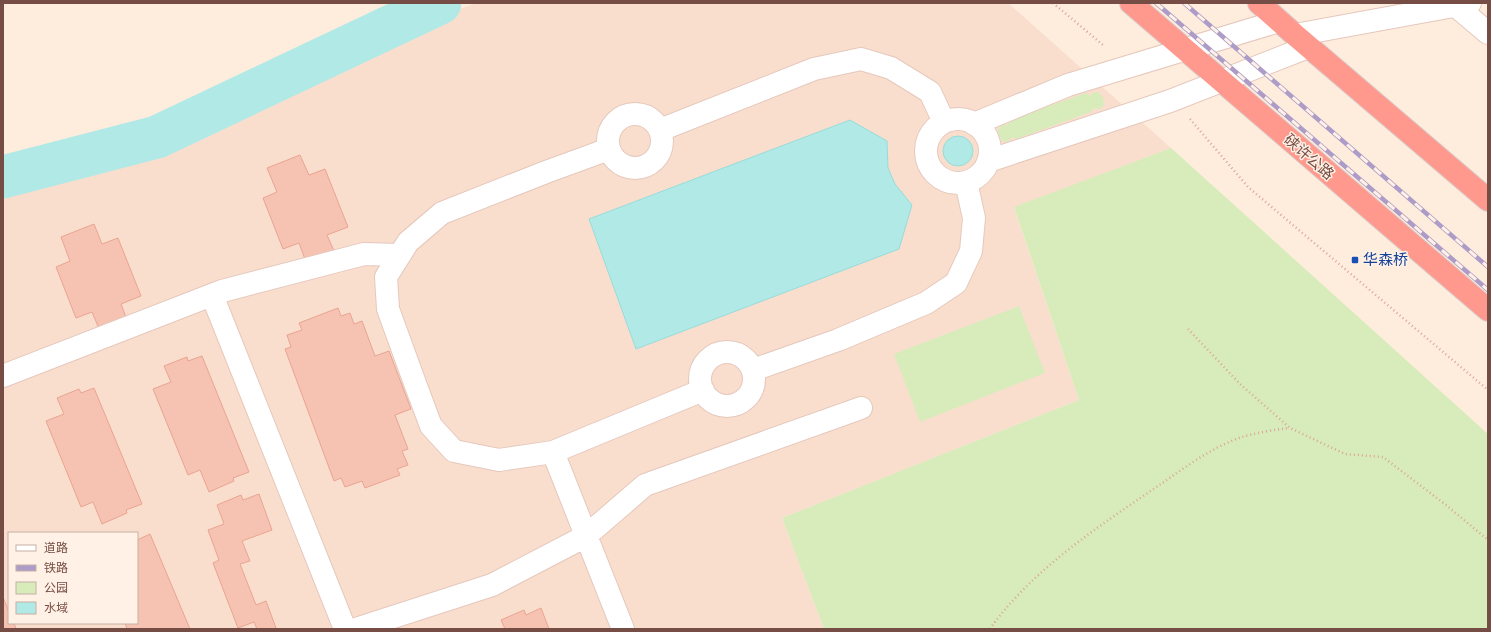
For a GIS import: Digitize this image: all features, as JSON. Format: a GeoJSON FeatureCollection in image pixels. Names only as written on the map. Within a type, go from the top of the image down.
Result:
{"type":"FeatureCollection","features":[{"type":"Feature","properties":{"kind":"highway","name":"硖许公路"},"geometry":{"type":"LineString","coordinates":[[1131,3],[1488,310]]}},
{"type":"Feature","properties":{"kind":"highway"},"geometry":{"type":"LineString","coordinates":[[1259,3],[1488,200]]}},
{"type":"Feature","properties":{"kind":"street"},"geometry":{"type":"LineString","coordinates":[[974,124],[1068,85],[1185,49],[1294,34],[1422,7],[1463,4],[1488,33]]}},
{"type":"Feature","properties":{"kind":"street"},"geometry":{"type":"LineString","coordinates":[[988,161],[1170,101],[1220,81],[1294,34]]}},
{"type":"Feature","properties":{"kind":"street"},"geometry":{"type":"LineString","coordinates":[[660,130],[814,69],[861,59],[891,68],[930,92],[944,122]]}},
{"type":"Feature","properties":{"kind":"street"},"geometry":{"type":"LineString","coordinates":[[630,114],[638,114],[647,117],[655,122],[660,130],[662,147],[659,155],[653,162],[645,167],[636,169],[619,164],[609,149],[608,140],[610,131],[614,123],[621,117],[630,114]]}},
{"type":"Feature","properties":{"kind":"street"},"geometry":{"type":"LineString","coordinates":[[954,119],[964,120],[974,124],[982,131],[987,140],[990,150],[988,161],[976,178],[966,182],[956,183],[946,181],[937,175],[930,167],[926,157],[926,147],[929,137],[935,128],[944,122],[954,119]]}},
{"type":"Feature","properties":{"kind":"street"},"geometry":{"type":"LineString","coordinates":[[609,149],[442,213],[408,242],[386,278],[388,309],[431,426],[454,451],[499,460],[553,452],[703,390]]}},
{"type":"Feature","properties":{"kind":"street"},"geometry":{"type":"LineString","coordinates":[[753,370],[838,340],[926,303],[956,283],[971,251],[974,218],[966,182]]}},
{"type":"Feature","properties":{"kind":"street"},"geometry":{"type":"LineString","coordinates":[[3,376],[212,295],[364,254],[400,255]]}},
{"type":"Feature","properties":{"kind":"street"},"geometry":{"type":"LineString","coordinates":[[212,295],[344,629]]}},
{"type":"Feature","properties":{"kind":"street"},"geometry":{"type":"LineString","coordinates":[[730,351],[739,354],[746,359],[753,370],[754,384],[751,393],[745,400],[737,404],[728,406],[719,405],[711,401],[703,390],[700,378],[701,369],[706,361],[713,355],[730,351]]}},
{"type":"Feature","properties":{"kind":"street"},"geometry":{"type":"LineString","coordinates":[[356,629],[492,585],[586,536],[645,485],[861,408]]}},
{"type":"Feature","properties":{"kind":"street"},"geometry":{"type":"LineString","coordinates":[[553,452],[623,629]]}},
{"type":"Feature","properties":{"kind":"path"},"geometry":{"type":"LineString","coordinates":[[1053,3],[1103,45]]}},
{"type":"Feature","properties":{"kind":"path"},"geometry":{"type":"LineString","coordinates":[[1190,118],[1248,187],[1488,390]]}},
{"type":"Feature","properties":{"kind":"path"},"geometry":{"type":"LineString","coordinates":[[1188,329],[1240,384],[1290,428],[1345,454],[1383,457],[1446,504],[1488,540]]}},
{"type":"Feature","properties":{"kind":"path"},"geometry":{"type":"LineString","coordinates":[[990,629],[996,619],[1030,583],[1072,545],[1172,477],[1207,454],[1239,438],[1290,428]]}},
{"type":"Feature","properties":{"kind":"shaded area"},"geometry":{"type":"Polygon","coordinates":[[[477,3],[1008,3],[1171,148],[1014,208],[1079,400],[782,518],[824,629],[3,629],[3,168],[477,3]]]}},
{"type":"Feature","properties":{"kind":"green space"},"geometry":{"type":"Polygon","coordinates":[[[1094,92],[1098,92],[1103,97],[1104,104],[1101,109],[1094,108],[1091,112],[1016,139],[1012,137],[1010,140],[1004,142],[998,136],[1000,127],[1003,124],[1008,125],[1012,119],[1083,94],[1087,93],[1090,96],[1094,92]]]}},
{"type":"Feature","properties":{"kind":"green space"},"geometry":{"type":"Polygon","coordinates":[[[1171,148],[1488,434],[1488,629],[824,629],[782,518],[1079,400],[1014,207],[1171,148]]]}},
{"type":"Feature","properties":{"kind":"green space"},"geometry":{"type":"Polygon","coordinates":[[[1019,306],[1045,373],[920,422],[894,354],[1019,306]]]}},
{"type":"Feature","properties":{"kind":"water"},"geometry":{"type":"Polygon","coordinates":[[[850,120],[887,141],[888,168],[895,184],[912,205],[899,249],[636,349],[589,219],[850,120]]]}},
{"type":"Feature","properties":{"kind":"water"},"geometry":{"type":"Polygon","coordinates":[[[958,136],[964,137],[972,145],[972,157],[964,165],[958,166],[952,165],[944,157],[943,151],[944,145],[952,137],[958,136]]]}},
{"type":"Feature","properties":{"kind":"building"},"geometry":{"type":"Polygon","coordinates":[[[300,155],[309,175],[325,169],[348,227],[327,235],[334,251],[306,262],[299,243],[283,249],[263,198],[277,192],[267,168],[300,155]]]}},
{"type":"Feature","properties":{"kind":"building"},"geometry":{"type":"Polygon","coordinates":[[[94,224],[102,244],[118,238],[141,296],[121,304],[127,320],[100,331],[92,312],[76,318],[56,267],[70,261],[61,237],[94,224]]]}},
{"type":"Feature","properties":{"kind":"building"},"geometry":{"type":"Polygon","coordinates":[[[338,308],[341,316],[350,313],[354,324],[362,321],[375,356],[389,351],[411,409],[395,415],[408,449],[402,451],[408,465],[397,469],[400,475],[365,488],[362,481],[345,487],[341,478],[334,481],[285,349],[291,347],[287,335],[302,330],[299,323],[338,308]]]}},
{"type":"Feature","properties":{"kind":"building"},"geometry":{"type":"Polygon","coordinates":[[[202,356],[249,472],[233,478],[234,481],[209,492],[200,470],[188,475],[153,389],[171,382],[164,366],[187,357],[188,361],[202,356]]]}},
{"type":"Feature","properties":{"kind":"building"},"geometry":{"type":"Polygon","coordinates":[[[94,388],[142,504],[126,510],[127,513],[102,524],[93,502],[81,507],[46,421],[64,414],[57,398],[79,389],[81,393],[94,388]]]}},
{"type":"Feature","properties":{"kind":"building"},"geometry":{"type":"Polygon","coordinates":[[[259,494],[272,530],[242,541],[250,561],[240,564],[256,605],[266,601],[276,628],[273,629],[257,629],[254,622],[238,628],[213,563],[219,560],[208,530],[224,524],[217,505],[241,495],[243,500],[259,494]]]}},
{"type":"Feature","properties":{"kind":"building"},"geometry":{"type":"Polygon","coordinates":[[[150,534],[190,629],[127,629],[125,624],[138,624],[138,540],[150,534]]]}},
{"type":"Feature","properties":{"kind":"building"},"geometry":{"type":"Polygon","coordinates":[[[3,597],[8,610],[8,624],[14,624],[16,629],[3,629],[3,597]]]}},
{"type":"Feature","properties":{"kind":"building"},"geometry":{"type":"Polygon","coordinates":[[[541,608],[549,629],[505,629],[501,620],[524,610],[526,615],[541,608]]]}},
{"type":"Feature","properties":{"kind":"waterway"},"geometry":{"type":"LineString","coordinates":[[3,177],[157,137],[440,3]]}},
{"type":"Feature","properties":{"kind":"railway"},"geometry":{"type":"LineString","coordinates":[[1156,3],[1488,290]]}},
{"type":"Feature","properties":{"kind":"railway"},"geometry":{"type":"LineString","coordinates":[[1184,3],[1488,267]]}},
{"type":"Feature","properties":{"kind":"place","name":"华森桥"},"geometry":{"type":"Point","coordinates":[1355,260]}}]}
